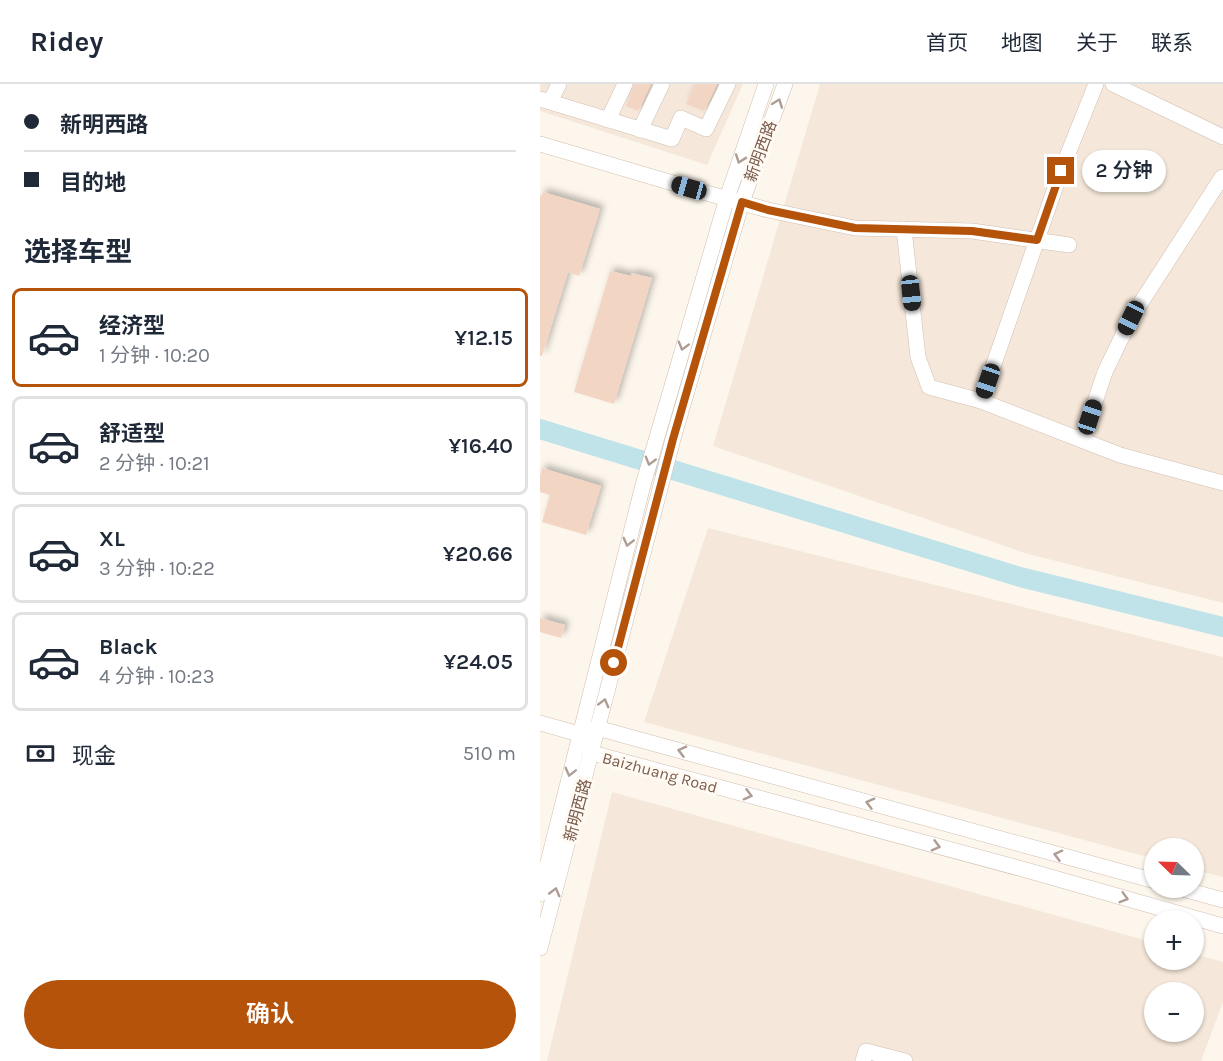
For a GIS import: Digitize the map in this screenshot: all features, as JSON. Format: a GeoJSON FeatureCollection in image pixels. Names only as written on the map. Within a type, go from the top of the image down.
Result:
{"type":"FeatureCollection","features":[{"type":"Feature","properties":{"kind":"street"},"geometry":{"type":"LineString","coordinates":[[559,84],[545,101],[672,139],[681,118],[706,129],[728,84]]}},
{"type":"Feature","properties":{"kind":"street"},"geometry":{"type":"LineString","coordinates":[[608,120],[625,84]]}},
{"type":"Feature","properties":{"kind":"street"},"geometry":{"type":"LineString","coordinates":[[640,130],[662,84]]}},
{"type":"Feature","properties":{"kind":"street","name":"新明西路"},"geometry":{"type":"LineString","coordinates":[[540,894],[656,437],[726,198],[766,84]]}},
{"type":"Feature","properties":{"kind":"street","name":"新明西路"},"geometry":{"type":"LineString","coordinates":[[540,948],[673,439],[742,202],[785,84]]}},
{"type":"Feature","properties":{"kind":"street"},"geometry":{"type":"LineString","coordinates":[[981,401],[1061,171],[1096,84]]}},
{"type":"Feature","properties":{"kind":"street"},"geometry":{"type":"LineString","coordinates":[[1113,84],[1223,137]]}},
{"type":"Feature","properties":{"kind":"street"},"geometry":{"type":"LineString","coordinates":[[540,144],[768,210],[855,228],[972,231],[1069,245]]}},
{"type":"Feature","properties":{"kind":"street"},"geometry":{"type":"LineString","coordinates":[[1082,440],[1105,372],[1131,318],[1222,177]]}},
{"type":"Feature","properties":{"kind":"street"},"geometry":{"type":"LineString","coordinates":[[904,230],[918,357],[929,387],[981,401],[1120,455],[1223,483]]}},
{"type":"Feature","properties":{"kind":"street"},"geometry":{"type":"LineString","coordinates":[[540,723],[579,734]]}},
{"type":"Feature","properties":{"kind":"street","name":"Baizhuang Road"},"geometry":{"type":"LineString","coordinates":[[1144,878],[597,728],[579,734],[592,753],[1026,870],[1223,926]]}},
{"type":"Feature","properties":{"kind":"street"},"geometry":{"type":"LineString","coordinates":[[1204,895],[1223,900]]}},
{"type":"Feature","properties":{"kind":"street"},"geometry":{"type":"LineString","coordinates":[[863,1061],[866,1051],[905,1061]]}},
{"type":"Feature","properties":{"kind":"shaded area"},"geometry":{"type":"Polygon","coordinates":[[[540,84],[743,84],[707,165],[540,111],[540,84]]]}},
{"type":"Feature","properties":{"kind":"shaded area"},"geometry":{"type":"Polygon","coordinates":[[[820,84],[1223,84],[1223,603],[1028,554],[713,446],[820,84]]]}},
{"type":"Feature","properties":{"kind":"shaded area"},"geometry":{"type":"Polygon","coordinates":[[[708,528],[1223,657],[1223,877],[1204,872],[1204,838],[1144,838],[1144,856],[644,722],[708,528]]]}},
{"type":"Feature","properties":{"kind":"shaded area"},"geometry":{"type":"Polygon","coordinates":[[[612,792],[1144,940],[1144,970],[1204,970],[1204,957],[1223,962],[1223,1002],[1201,1061],[547,1061],[612,792]]]}},
{"type":"Feature","properties":{"kind":"building"},"geometry":{"type":"Polygon","coordinates":[[[635,84],[651,84],[638,111],[626,106],[635,84]]]}},
{"type":"Feature","properties":{"kind":"building"},"geometry":{"type":"Polygon","coordinates":[[[696,84],[717,84],[704,111],[686,104],[696,84]]]}},
{"type":"Feature","properties":{"kind":"building"},"geometry":{"type":"Polygon","coordinates":[[[543,192],[600,209],[579,276],[568,272],[542,356],[540,356],[540,196],[543,192]]]}},
{"type":"Feature","properties":{"kind":"building"},"geometry":{"type":"Polygon","coordinates":[[[610,271],[652,278],[614,404],[574,392],[610,271]]]}},
{"type":"Feature","properties":{"kind":"building"},"geometry":{"type":"Polygon","coordinates":[[[542,468],[601,486],[586,535],[542,522],[550,495],[540,492],[542,468]]]}},
{"type":"Feature","properties":{"kind":"building"},"geometry":{"type":"Polygon","coordinates":[[[540,618],[565,625],[561,638],[540,632],[540,618]]]}},
{"type":"Feature","properties":{"kind":"waterway"},"geometry":{"type":"LineString","coordinates":[[540,429],[1020,577],[1223,627]]}},
{"type":"Feature","properties":{"kind":"route"},"geometry":{"type":"LineString","coordinates":[[614,663],[673,439],[742,202],[768,210],[855,228],[972,231],[1037,240],[1061,171]]}}]}
